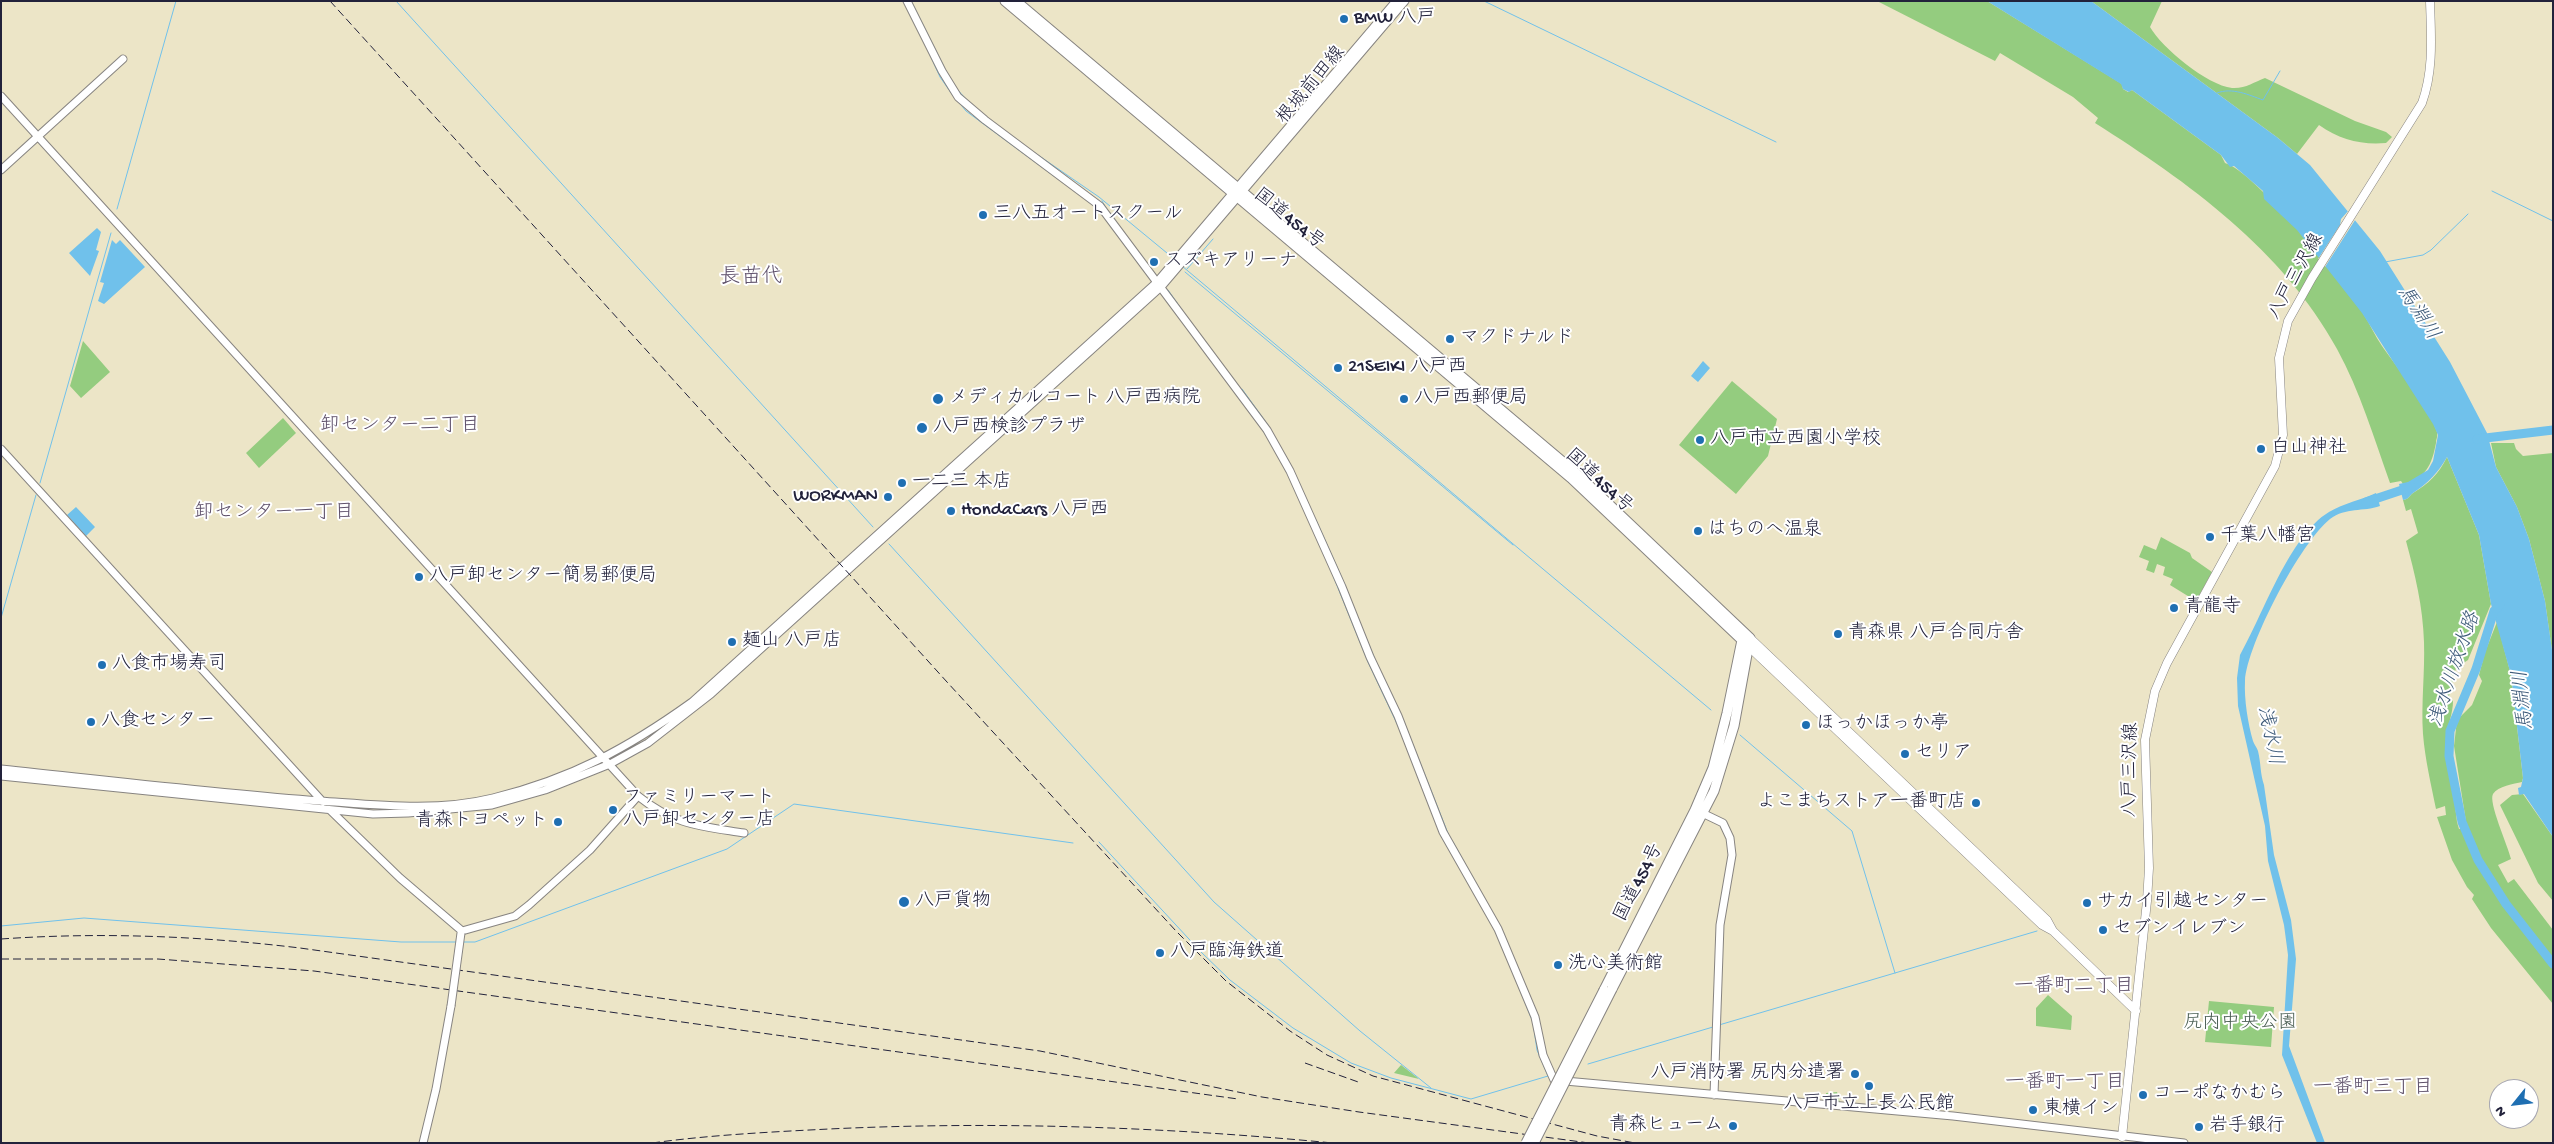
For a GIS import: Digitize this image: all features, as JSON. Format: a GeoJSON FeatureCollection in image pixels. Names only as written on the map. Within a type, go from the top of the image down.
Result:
{"type":"FeatureCollection","features":[{"type":"Feature","properties":{"kind":"highway","name":"国道454号"},"geometry":{"type":"LineString","coordinates":[[1005,1],[1238,193]]}},
{"type":"Feature","properties":{"kind":"highway","name":"国道454号"},"geometry":{"type":"LineString","coordinates":[[1016,1],[1571,478],[1747,641],[1721,741],[1700,811],[1526,1143]]}},
{"type":"Feature","properties":{"kind":"highway","name":"国道454号"},"geometry":{"type":"LineString","coordinates":[[1534,1143],[1608,989]]}},
{"type":"Feature","properties":{"kind":"main road","name":"八戸三沢線"},"geometry":{"type":"LineString","coordinates":[[2122,1137],[2149,868],[2145,755],[2148,717],[2155,691],[2167,663],[2275,466],[2283,435],[2279,358],[2288,321],[2301,295],[2422,103],[2429,74],[2432,44],[2430,1]]}},
{"type":"Feature","properties":{"kind":"main road"},"geometry":{"type":"LineString","coordinates":[[1747,641],[2047,920],[2054,931],[2136,1011]]}},
{"type":"Feature","properties":{"kind":"street"},"geometry":{"type":"LineString","coordinates":[[908,1],[942,71],[958,97],[985,120],[1096,202],[1252,408],[1290,471],[1342,587],[1370,657],[1398,716],[1444,832],[1498,929],[1535,1016],[1543,1055],[1554,1080],[1953,1116],[2184,1143]]}},
{"type":"Feature","properties":{"kind":"street","name":"根城前田線"},"geometry":{"type":"LineString","coordinates":[[1238,193],[1396,1]]}},
{"type":"Feature","properties":{"kind":"street","name":"根城前田線"},"geometry":{"type":"LineString","coordinates":[[1238,193],[1405,1]]}},
{"type":"Feature","properties":{"kind":"street"},"geometry":{"type":"LineString","coordinates":[[1,170],[123,60]]}},
{"type":"Feature","properties":{"kind":"street"},"geometry":{"type":"LineString","coordinates":[[1,96],[638,796],[652,807],[676,820],[744,833]]}},
{"type":"Feature","properties":{"kind":"street"},"geometry":{"type":"LineString","coordinates":[[1,776],[373,814],[408,813],[492,805],[563,784],[607,761],[648,743],[711,694],[1159,285],[1238,193]]}},
{"type":"Feature","properties":{"kind":"street"},"geometry":{"type":"LineString","coordinates":[[1,449],[321,801],[400,878],[461,932]]}},
{"type":"Feature","properties":{"kind":"street"},"geometry":{"type":"LineString","coordinates":[[1,769],[367,806],[413,807],[491,799],[554,780],[607,761]]}},
{"type":"Feature","properties":{"kind":"street"},"geometry":{"type":"LineString","coordinates":[[461,932],[515,916],[590,850],[638,796]]}},
{"type":"Feature","properties":{"kind":"street"},"geometry":{"type":"LineString","coordinates":[[1700,811],[1723,823],[1730,838],[1732,855],[1720,924],[1714,1095]]}},
{"type":"Feature","properties":{"kind":"street"},"geometry":{"type":"LineString","coordinates":[[423,1143],[436,1089],[451,1006],[461,932]]}},
{"type":"Feature","properties":{"kind":"green space"},"geometry":{"type":"Polygon","coordinates":[[[1877,1],[1987,1],[2122,84],[2123,89],[2128,92],[2132,90],[2221,155],[2225,163],[2239,171],[2257,186],[2277,207],[2338,278],[2363,313],[2379,342],[2413,388],[2437,432],[2434,451],[2427,469],[2411,482],[2403,484],[2401,481],[2390,483],[2360,398],[2337,349],[2315,313],[2289,280],[2231,221],[2164,169],[2095,123],[2098,118],[2073,97],[2000,53],[1995,61],[1877,1]]]}},
{"type":"Feature","properties":{"kind":"green space"},"geometry":{"type":"Polygon","coordinates":[[[2091,1],[2162,1],[2150,27],[2164,45],[2198,73],[2210,80],[2232,88],[2245,86],[2265,78],[2355,121],[2386,132],[2392,137],[2386,143],[2359,142],[2343,138],[2319,125],[2297,154],[2278,138],[2091,1]]]}},
{"type":"Feature","properties":{"kind":"green space"},"geometry":{"type":"Polygon","coordinates":[[[83,341],[110,372],[81,398],[70,386],[83,341]]]}},
{"type":"Feature","properties":{"kind":"green space"},"geometry":{"type":"Polygon","coordinates":[[[1732,381],[1777,419],[1768,456],[1736,494],[1679,445],[1732,381]]]}},
{"type":"Feature","properties":{"kind":"green space"},"geometry":{"type":"Polygon","coordinates":[[[283,418],[296,433],[259,468],[246,453],[283,418]]]}},
{"type":"Feature","properties":{"kind":"green space"},"geometry":{"type":"Polygon","coordinates":[[[2491,443],[2514,443],[2516,449],[2523,456],[2553,453],[2553,658],[2545,601],[2529,539],[2517,507],[2496,467],[2491,443]]]}},
{"type":"Feature","properties":{"kind":"green space"},"geometry":{"type":"Polygon","coordinates":[[[2447,457],[2479,535],[2491,604],[2468,660],[2456,668],[2449,696],[2453,701],[2446,747],[2457,822],[2459,829],[2467,828],[2454,746],[2457,720],[2472,705],[2482,681],[2479,675],[2485,652],[2497,622],[2511,675],[2523,778],[2522,782],[2502,787],[2493,794],[2493,806],[2511,859],[2498,865],[2508,883],[2514,879],[2553,930],[2553,1004],[2491,928],[2472,899],[2474,895],[2467,887],[2452,860],[2437,817],[2446,815],[2445,806],[2436,809],[2428,772],[2423,734],[2424,654],[2422,616],[2406,541],[2418,533],[2411,509],[2406,511],[2403,500],[2433,478],[2447,457]]]}},
{"type":"Feature","properties":{"kind":"green space"},"geometry":{"type":"Polygon","coordinates":[[[2161,537],[2190,553],[2192,558],[2212,572],[2196,601],[2170,585],[2173,579],[2163,575],[2165,567],[2157,564],[2154,573],[2146,570],[2149,561],[2139,557],[2144,545],[2156,550],[2161,537]]]}},
{"type":"Feature","properties":{"kind":"green space"},"geometry":{"type":"Polygon","coordinates":[[[2523,794],[2553,837],[2553,901],[2538,883],[2500,805],[2512,795],[2523,794]]]}},
{"type":"Feature","properties":{"kind":"green space"},"geometry":{"type":"Polygon","coordinates":[[[2048,995],[2072,1016],[2071,1030],[2036,1026],[2036,1008],[2048,995]]]}},
{"type":"Feature","properties":{"kind":"green space","name":"尻内中央公園"},"geometry":{"type":"Polygon","coordinates":[[[2209,1001],[2274,1007],[2271,1047],[2205,1042],[2209,1001]]]}},
{"type":"Feature","properties":{"kind":"green space"},"geometry":{"type":"Polygon","coordinates":[[[1401,1065],[1419,1079],[1394,1073],[1401,1065]]]}},
{"type":"Feature","properties":{"kind":"green space"},"geometry":{"type":"Polygon","coordinates":[[[1837,1092],[1840,1103],[1826,1102],[1826,1093],[1837,1092]]]}},
{"type":"Feature","properties":{"kind":"water","name":"馬淵川"},"geometry":{"type":"Polygon","coordinates":[[[1987,1],[2091,1],[2278,138],[2310,165],[2380,251],[2450,362],[2487,433],[2496,467],[2517,507],[2529,539],[2545,601],[2552,650],[2553,837],[2524,794],[2519,795],[2518,788],[2521,787],[2523,778],[2511,675],[2491,604],[2479,535],[2447,457],[2428,481],[2403,500],[2399,484],[2408,482],[2428,470],[2433,461],[2438,435],[2433,424],[2362,313],[2297,230],[2264,199],[2263,191],[2234,166],[2230,167],[2221,155],[2132,90],[2129,92],[2123,89],[2121,84],[1987,1]]]}},
{"type":"Feature","properties":{"kind":"water"},"geometry":{"type":"Polygon","coordinates":[[[97,228],[101,232],[96,250],[99,251],[90,276],[69,253],[97,228]]]}},
{"type":"Feature","properties":{"kind":"water"},"geometry":{"type":"Polygon","coordinates":[[[112,240],[116,244],[120,240],[145,267],[104,304],[98,301],[104,283],[100,282],[112,240]]]}},
{"type":"Feature","properties":{"kind":"water"},"geometry":{"type":"Polygon","coordinates":[[[1703,361],[1710,368],[1698,382],[1691,376],[1703,361]]]}},
{"type":"Feature","properties":{"kind":"water"},"geometry":{"type":"Polygon","coordinates":[[[2376,493],[2380,506],[2348,511],[2336,515],[2318,531],[2305,549],[2277,595],[2265,620],[2248,664],[2245,681],[2248,719],[2253,741],[2259,755],[2274,855],[2291,920],[2296,959],[2289,1046],[2325,1143],[2317,1143],[2282,1055],[2288,955],[2284,925],[2268,861],[2265,826],[2238,706],[2237,678],[2240,655],[2289,557],[2301,539],[2315,523],[2329,512],[2376,493]]]}},
{"type":"Feature","properties":{"kind":"water"},"geometry":{"type":"Polygon","coordinates":[[[76,507],[95,527],[86,536],[67,515],[76,507]]]}},
{"type":"Feature","properties":{"kind":"pier"},"geometry":{"type":"Polygon","coordinates":[[[2349,210],[2357,217],[2325,267],[2318,259],[2340,225],[2341,219],[2349,210]]]}},
{"type":"Feature","properties":{"kind":"waterway"},"geometry":{"type":"LineString","coordinates":[[117,209],[176,1]]}},
{"type":"Feature","properties":{"kind":"waterway"},"geometry":{"type":"LineString","coordinates":[[396,1],[873,527]]}},
{"type":"Feature","properties":{"kind":"waterway"},"geometry":{"type":"LineString","coordinates":[[911,1],[943,65]]}},
{"type":"Feature","properties":{"kind":"waterway"},"geometry":{"type":"LineString","coordinates":[[1484,1],[1776,142]]}},
{"type":"Feature","properties":{"kind":"waterway"},"geometry":{"type":"LineString","coordinates":[[927,48],[940,77],[954,97]]}},
{"type":"Feature","properties":{"kind":"waterway"},"geometry":{"type":"LineString","coordinates":[[2217,93],[2234,91],[2263,100],[2280,71]]}},
{"type":"Feature","properties":{"kind":"waterway"},"geometry":{"type":"LineString","coordinates":[[956,88],[965,98]]}},
{"type":"Feature","properties":{"kind":"waterway"},"geometry":{"type":"LineString","coordinates":[[957,100],[966,111],[1058,179]]}},
{"type":"Feature","properties":{"kind":"waterway"},"geometry":{"type":"LineString","coordinates":[[1035,153],[1099,197],[1173,258]]}},
{"type":"Feature","properties":{"kind":"waterway"},"geometry":{"type":"LineString","coordinates":[[2492,191],[2553,221]]}},
{"type":"Feature","properties":{"kind":"waterway"},"geometry":{"type":"LineString","coordinates":[[1102,201],[1109,213]]}},
{"type":"Feature","properties":{"kind":"waterway"},"geometry":{"type":"LineString","coordinates":[[2385,262],[2423,255],[2431,250],[2468,214]]}},
{"type":"Feature","properties":{"kind":"waterway"},"geometry":{"type":"LineString","coordinates":[[1112,228],[1144,271]]}},
{"type":"Feature","properties":{"kind":"waterway"},"geometry":{"type":"LineString","coordinates":[[40,483],[111,233]]}},
{"type":"Feature","properties":{"kind":"waterway"},"geometry":{"type":"LineString","coordinates":[[1187,269],[1213,239]]}},
{"type":"Feature","properties":{"kind":"waterway"},"geometry":{"type":"LineString","coordinates":[[1182,266],[1711,710]]}},
{"type":"Feature","properties":{"kind":"waterway"},"geometry":{"type":"LineString","coordinates":[[1150,268],[1155,273]]}},
{"type":"Feature","properties":{"kind":"waterway"},"geometry":{"type":"LineString","coordinates":[[1185,272],[1513,545]]}},
{"type":"Feature","properties":{"kind":"waterway"},"geometry":{"type":"LineString","coordinates":[[1168,290],[1187,317]]}},
{"type":"Feature","properties":{"kind":"waterway"},"geometry":{"type":"LineString","coordinates":[[1164,297],[1214,364]]}},
{"type":"Feature","properties":{"kind":"waterway"},"geometry":{"type":"LineString","coordinates":[[1242,389],[1268,425]]}},
{"type":"Feature","properties":{"kind":"waterway"},"geometry":{"type":"LineString","coordinates":[[1262,429],[1268,439]]}},
{"type":"Feature","properties":{"kind":"waterway"},"geometry":{"type":"LineString","coordinates":[[2477,439],[2553,430]]}},
{"type":"Feature","properties":{"kind":"waterway"},"geometry":{"type":"LineString","coordinates":[[1272,433],[1288,460]]}},
{"type":"Feature","properties":{"kind":"waterway","name":"浅水川"},"geometry":{"type":"LineString","coordinates":[[2366,502],[2411,487]]}},
{"type":"Feature","properties":{"kind":"waterway"},"geometry":{"type":"LineString","coordinates":[[1,618],[36,495]]}},
{"type":"Feature","properties":{"kind":"waterway"},"geometry":{"type":"LineString","coordinates":[[1316,520],[1345,585]]}},
{"type":"Feature","properties":{"kind":"waterway"},"geometry":{"type":"LineString","coordinates":[[889,544],[1214,902],[1360,1031],[1431,1088]]}},
{"type":"Feature","properties":{"kind":"waterway"},"geometry":{"type":"LineString","coordinates":[[1334,578],[1368,662],[1399,728]]}},
{"type":"Feature","properties":{"kind":"waterway"},"geometry":{"type":"LineString","coordinates":[[1346,589],[1374,657]]}},
{"type":"Feature","properties":{"kind":"waterway","name":"浅水川放水路"},"geometry":{"type":"LineString","coordinates":[[2500,605],[2494,611],[2476,669],[2450,731],[2449,756],[2462,822],[2478,860],[2506,904],[2553,964]]}},
{"type":"Feature","properties":{"kind":"waterway"},"geometry":{"type":"LineString","coordinates":[[1404,722],[1449,836]]}},
{"type":"Feature","properties":{"kind":"waterway"},"geometry":{"type":"LineString","coordinates":[[1740,735],[1852,831],[1895,973]]}},
{"type":"Feature","properties":{"kind":"waterway"},"geometry":{"type":"LineString","coordinates":[[462,942],[475,942],[727,849],[794,804],[1073,843]]}},
{"type":"Feature","properties":{"kind":"waterway"},"geometry":{"type":"LineString","coordinates":[[1441,836],[1448,848]]}},
{"type":"Feature","properties":{"kind":"waterway"},"geometry":{"type":"LineString","coordinates":[[1099,842],[1201,952],[1230,980],[1293,1028],[1351,1063],[1391,1078],[1471,1099],[1548,1076]]}},
{"type":"Feature","properties":{"kind":"waterway"},"geometry":{"type":"LineString","coordinates":[[1453,842],[1497,921]]}},
{"type":"Feature","properties":{"kind":"waterway"},"geometry":{"type":"LineString","coordinates":[[1,926],[84,918],[401,942],[456,942]]}},
{"type":"Feature","properties":{"kind":"waterway"},"geometry":{"type":"LineString","coordinates":[[1719,1025],[2037,931]]}},
{"type":"Feature","properties":{"kind":"waterway"},"geometry":{"type":"LineString","coordinates":[[1518,985],[1532,1020]]}},
{"type":"Feature","properties":{"kind":"waterway"},"geometry":{"type":"LineString","coordinates":[[1588,1064],[1713,1027]]}},
{"type":"Feature","properties":{"kind":"waterway"},"geometry":{"type":"LineString","coordinates":[[1534,1029],[1537,1050],[1548,1076]]}},
{"type":"Feature","properties":{"kind":"railway"},"geometry":{"type":"LineString","coordinates":[[330,1],[947,682],[1176,931],[1226,981],[1290,1031],[1327,1055],[1373,1076],[1597,1136],[1635,1143]]}},
{"type":"Feature","properties":{"kind":"railway"},"geometry":{"type":"LineString","coordinates":[[1,939],[151,936],[300,948],[1040,1051],[1262,1097],[1589,1143]]}},
{"type":"Feature","properties":{"kind":"railway"},"geometry":{"type":"LineString","coordinates":[[1,959],[158,959],[314,971],[1238,1099]]}},
{"type":"Feature","properties":{"kind":"railway"},"geometry":{"type":"LineString","coordinates":[[1305,1063],[1361,1083]]}},
{"type":"Feature","properties":{"kind":"railway"},"geometry":{"type":"LineString","coordinates":[[652,1143],[785,1131],[955,1126],[1144,1129],[1333,1143]]}},
{"type":"Feature","properties":{"kind":"place","name":"BMW 八戸"},"geometry":{"type":"Point","coordinates":[1344,19]}},
{"type":"Feature","properties":{"kind":"place","name":"三八五オートスクール"},"geometry":{"type":"Point","coordinates":[983,215]}},
{"type":"Feature","properties":{"kind":"place","name":"スズキアリーナ"},"geometry":{"type":"Point","coordinates":[1154,262]}},
{"type":"Feature","properties":{"kind":"place","name":"マクドナルド"},"geometry":{"type":"Point","coordinates":[1450,339]}},
{"type":"Feature","properties":{"kind":"place","name":"21SEIKI 八戸西"},"geometry":{"type":"Point","coordinates":[1338,368]}},
{"type":"Feature","properties":{"kind":"place","name":"メディカルコート 八戸西病院"},"geometry":{"type":"Point","coordinates":[938,399]}},
{"type":"Feature","properties":{"kind":"place","name":"八戸西郵便局"},"geometry":{"type":"Point","coordinates":[1404,399]}},
{"type":"Feature","properties":{"kind":"place","name":"八戸西検診プラザ"},"geometry":{"type":"Point","coordinates":[922,428]}},
{"type":"Feature","properties":{"kind":"place","name":"八戸市立西園小学校"},"geometry":{"type":"Point","coordinates":[1700,440]}},
{"type":"Feature","properties":{"kind":"place","name":"白山神社"},"geometry":{"type":"Point","coordinates":[2261,449]}},
{"type":"Feature","properties":{"kind":"place","name":"一二三 本店"},"geometry":{"type":"Point","coordinates":[902,483]}},
{"type":"Feature","properties":{"kind":"place","name":"WORKMAN"},"geometry":{"type":"Point","coordinates":[888,497]}},
{"type":"Feature","properties":{"kind":"place","name":"HondaCars 八戸西"},"geometry":{"type":"Point","coordinates":[951,511]}},
{"type":"Feature","properties":{"kind":"place","name":"はちのへ温泉"},"geometry":{"type":"Point","coordinates":[1698,531]}},
{"type":"Feature","properties":{"kind":"place","name":"千葉八幡宮"},"geometry":{"type":"Point","coordinates":[2210,537]}},
{"type":"Feature","properties":{"kind":"place","name":"八戸卸センター簡易郵便局"},"geometry":{"type":"Point","coordinates":[419,577]}},
{"type":"Feature","properties":{"kind":"place","name":"青龍寺"},"geometry":{"type":"Point","coordinates":[2174,608]}},
{"type":"Feature","properties":{"kind":"place","name":"青森県 八戸合同庁舎"},"geometry":{"type":"Point","coordinates":[1838,634]}},
{"type":"Feature","properties":{"kind":"place","name":"麺山 八戸店"},"geometry":{"type":"Point","coordinates":[732,642]}},
{"type":"Feature","properties":{"kind":"place","name":"八食市場寿司"},"geometry":{"type":"Point","coordinates":[102,665]}},
{"type":"Feature","properties":{"kind":"place","name":"八食センター"},"geometry":{"type":"Point","coordinates":[91,722]}},
{"type":"Feature","properties":{"kind":"place","name":"ほっかほっか亭"},"geometry":{"type":"Point","coordinates":[1806,725]}},
{"type":"Feature","properties":{"kind":"place","name":"セリア"},"geometry":{"type":"Point","coordinates":[1905,754]}},
{"type":"Feature","properties":{"kind":"place","name":"よこまちストア一番町店"},"geometry":{"type":"Point","coordinates":[1976,803]}},
{"type":"Feature","properties":{"kind":"place","name":"ファミリーマート 八戸卸センター店"},"geometry":{"type":"Point","coordinates":[613,810]}},
{"type":"Feature","properties":{"kind":"place","name":"青森トヨペット"},"geometry":{"type":"Point","coordinates":[558,822]}},
{"type":"Feature","properties":{"kind":"place","name":"八戸貨物"},"geometry":{"type":"Point","coordinates":[904,902]}},
{"type":"Feature","properties":{"kind":"place","name":"サカイ引越センター"},"geometry":{"type":"Point","coordinates":[2087,903]}},
{"type":"Feature","properties":{"kind":"place","name":"セブンイレブン"},"geometry":{"type":"Point","coordinates":[2103,930]}},
{"type":"Feature","properties":{"kind":"place","name":"八戸臨海鉄道"},"geometry":{"type":"Point","coordinates":[1160,953]}},
{"type":"Feature","properties":{"kind":"place","name":"洗心美術館"},"geometry":{"type":"Point","coordinates":[1558,965]}},
{"type":"Feature","properties":{"kind":"place","name":"八戸消防署 尻内分遣署"},"geometry":{"type":"Point","coordinates":[1855,1074]}},
{"type":"Feature","properties":{"kind":"place","name":"八戸市立上長公民館"},"geometry":{"type":"Point","coordinates":[1869,1086]}},
{"type":"Feature","properties":{"kind":"place","name":"コーポなかむら"},"geometry":{"type":"Point","coordinates":[2143,1095]}},
{"type":"Feature","properties":{"kind":"place","name":"東横イン"},"geometry":{"type":"Point","coordinates":[2033,1110]}},
{"type":"Feature","properties":{"kind":"place","name":"青森ヒューム"},"geometry":{"type":"Point","coordinates":[1733,1126]}},
{"type":"Feature","properties":{"kind":"place","name":"岩手銀行"},"geometry":{"type":"Point","coordinates":[2199,1127]}},
{"type":"Feature","properties":{"kind":"district","name":"長苗代"},"geometry":{"type":"Point","coordinates":[751,279]}},
{"type":"Feature","properties":{"kind":"district","name":"卸センター二丁目"},"geometry":{"type":"Point","coordinates":[400,427]}},
{"type":"Feature","properties":{"kind":"district","name":"卸センター一丁目"},"geometry":{"type":"Point","coordinates":[274,514]}},
{"type":"Feature","properties":{"kind":"district","name":"一番町二丁目"},"geometry":{"type":"Point","coordinates":[2074,988]}},
{"type":"Feature","properties":{"kind":"district","name":"一番町一丁目"},"geometry":{"type":"Point","coordinates":[2065,1084]}},
{"type":"Feature","properties":{"kind":"district","name":"一番町三丁目"},"geometry":{"type":"Point","coordinates":[2373,1089]}}]}
